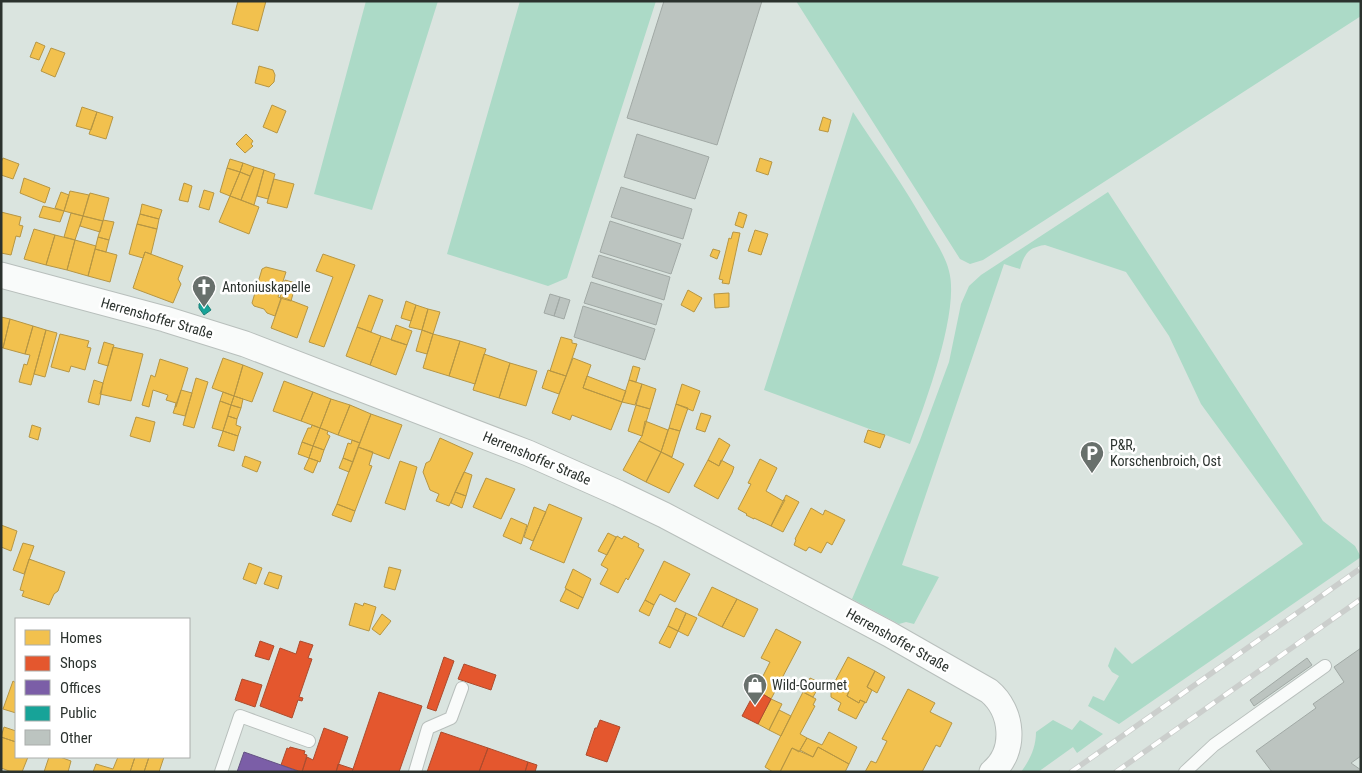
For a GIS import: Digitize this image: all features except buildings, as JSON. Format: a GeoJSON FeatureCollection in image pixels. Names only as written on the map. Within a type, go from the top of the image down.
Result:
{"type":"FeatureCollection","features":[{"type":"Feature","properties":{"kind":"street","name":"Herrenshoffer Straße"},"geometry":{"type":"LineString","coordinates":[[1,275],[165,319],[245,344],[528,453],[664,515],[889,634],[994,696],[1000,702],[1007,721],[1009,743],[1003,760],[992,772]]}},
{"type":"Feature","properties":{"kind":"lane"},"geometry":{"type":"LineString","coordinates":[[1185,772],[1214,745],[1325,666]]}},
{"type":"Feature","properties":{"kind":"lane"},"geometry":{"type":"LineString","coordinates":[[415,772],[428,728],[451,718],[462,688]]}},
{"type":"Feature","properties":{"kind":"lane"},"geometry":{"type":"LineString","coordinates":[[221,772],[240,716],[309,741]]}},
{"type":"Feature","properties":{"kind":"green space"},"geometry":{"type":"Polygon","coordinates":[[[366,1],[438,1],[372,210],[314,194],[366,1]]]}},
{"type":"Feature","properties":{"kind":"green space"},"geometry":{"type":"Polygon","coordinates":[[[520,1],[656,1],[567,278],[548,286],[447,254],[520,1]]]}},
{"type":"Feature","properties":{"kind":"green space"},"geometry":{"type":"Polygon","coordinates":[[[796,1],[1361,1],[1361,16],[983,260],[970,264],[960,259],[796,1]]]}},
{"type":"Feature","properties":{"kind":"green space"},"geometry":{"type":"Polygon","coordinates":[[[853,112],[919,212],[949,271],[951,288],[950,309],[945,333],[932,382],[910,444],[764,390],[853,112]]]}},
{"type":"Feature","properties":{"kind":"green space"},"geometry":{"type":"Polygon","coordinates":[[[1108,192],[1323,521],[1355,546],[1361,557],[1119,724],[1088,706],[1093,696],[1104,701],[1119,676],[1112,672],[1108,666],[1115,647],[1132,664],[1303,544],[1201,404],[1169,336],[1126,272],[1045,245],[1035,247],[1028,252],[1023,259],[1020,269],[1004,264],[902,565],[939,577],[914,624],[906,622],[899,624],[852,599],[920,440],[949,362],[961,304],[969,286],[981,275],[1108,192]]]}},
{"type":"Feature","properties":{"kind":"green space"},"geometry":{"type":"Polygon","coordinates":[[[1053,720],[1072,730],[1080,720],[1103,734],[1077,753],[1073,747],[1038,772],[1021,772],[1032,753],[1036,732],[1053,720]]]}},
{"type":"Feature","properties":{"kind":"railway"},"geometry":{"type":"LineString","coordinates":[[1071,772],[1361,568]]}},
{"type":"Feature","properties":{"kind":"railway"},"geometry":{"type":"LineString","coordinates":[[1116,772],[1361,599]]}},
{"type":"Feature","properties":{"kind":"place","name":"Antoniuskapelle"},"geometry":{"type":"Point","coordinates":[204,308]}},
{"type":"Feature","properties":{"kind":"place","name":"P&R, Korschenbroich, Ost"},"geometry":{"type":"Point","coordinates":[1092,474]}},
{"type":"Feature","properties":{"kind":"place","name":"Wild-Gourmet"},"geometry":{"type":"Point","coordinates":[755,706]}}]}
